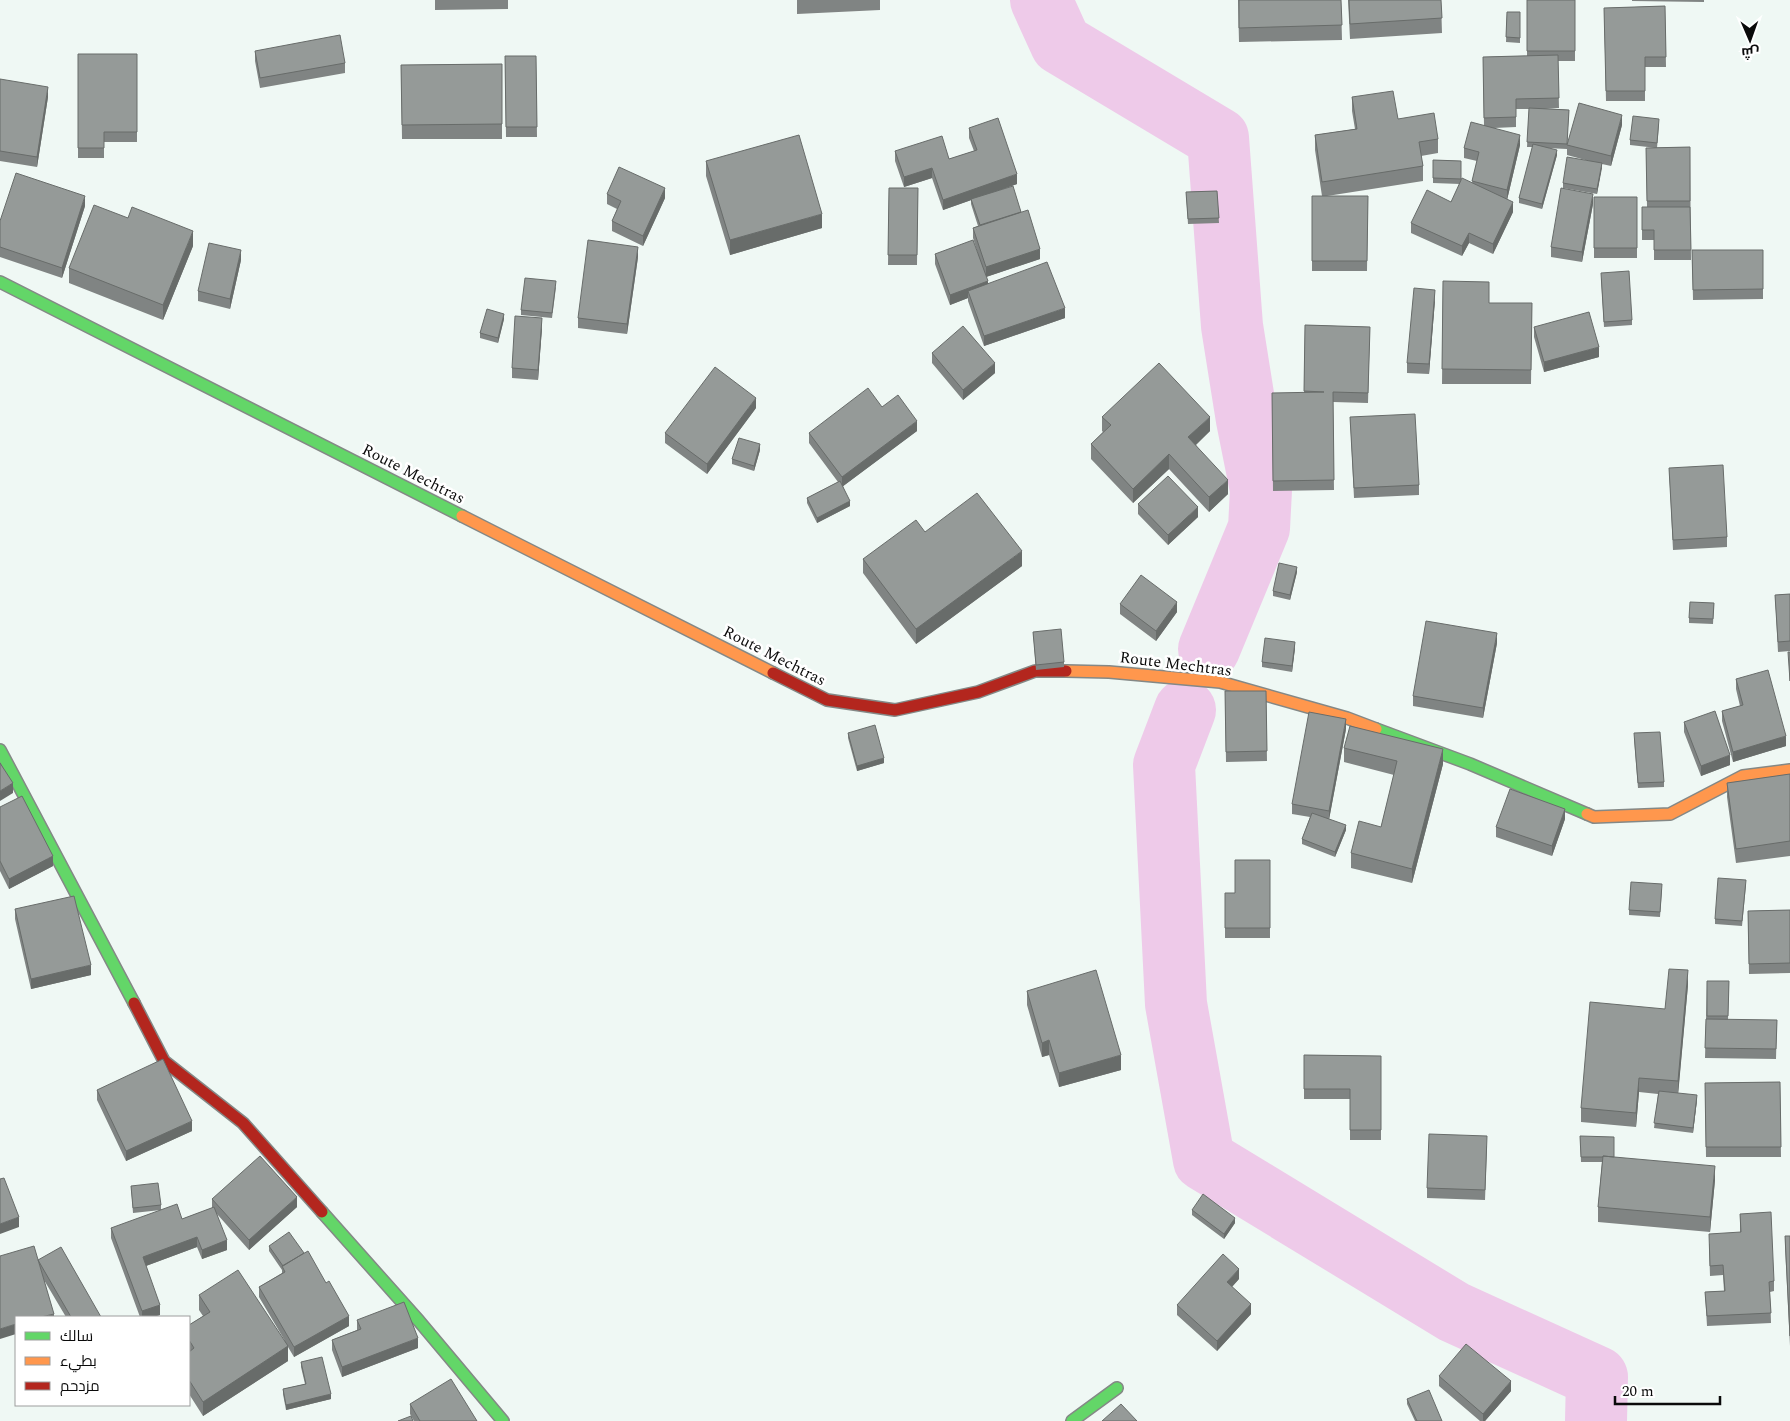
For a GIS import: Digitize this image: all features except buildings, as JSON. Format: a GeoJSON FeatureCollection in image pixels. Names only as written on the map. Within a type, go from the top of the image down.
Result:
{"type":"FeatureCollection","features":[{"type":"Feature","properties":{"kind":"street","name":"Route Mechtras"},"geometry":{"type":"LineString","coordinates":[[0,282],[827,700],[895,710],[978,692],[1035,671],[1109,672],[1220,682],[1347,718],[1470,764],[1594,816],[1670,814],[1743,776],[1790,770]]}},
{"type":"Feature","properties":{"kind":"street"},"geometry":{"type":"LineString","coordinates":[[0,750],[164,1061],[243,1123],[418,1321],[503,1421]]}},
{"type":"Feature","properties":{"kind":"street"},"geometry":{"type":"LineString","coordinates":[[1072,1421],[1116,1388]]}},
{"type":"Feature","properties":{"kind":"waterway"},"geometry":{"type":"LineString","coordinates":[[1041,0],[1061,44],[1218,138],[1232,326],[1247,420],[1261,490],[1259,528],[1209,649]]}},
{"type":"Feature","properties":{"kind":"waterway"},"geometry":{"type":"LineString","coordinates":[[1185,710],[1164,765],[1176,1004],[1204,1160],[1454,1312],[1597,1377],[1596,1421]]}},
{"type":"Feature","properties":{"kind":"traffic: fast"},"geometry":{"type":"LineString","coordinates":[[0,282],[462,516]]}},
{"type":"Feature","properties":{"kind":"traffic: fast"},"geometry":{"type":"LineString","coordinates":[[1376,729],[1470,764],[1587,814]]}},
{"type":"Feature","properties":{"kind":"traffic: fast"},"geometry":{"type":"LineString","coordinates":[[0,750],[134,1003]]}},
{"type":"Feature","properties":{"kind":"traffic: fast"},"geometry":{"type":"LineString","coordinates":[[322,1212],[419,1321],[503,1421]]}},
{"type":"Feature","properties":{"kind":"traffic: fast"},"geometry":{"type":"LineString","coordinates":[[1072,1421],[1117,1388]]}},
{"type":"Feature","properties":{"kind":"traffic: slow"},"geometry":{"type":"LineString","coordinates":[[462,516],[773,673]]}},
{"type":"Feature","properties":{"kind":"traffic: slow"},"geometry":{"type":"LineString","coordinates":[[1066,671],[1109,672],[1220,682],[1347,718],[1376,729]]}},
{"type":"Feature","properties":{"kind":"traffic: slow"},"geometry":{"type":"LineString","coordinates":[[1587,814],[1594,817],[1670,814],[1743,776],[1790,770]]}},
{"type":"Feature","properties":{"kind":"traffic: jam"},"geometry":{"type":"LineString","coordinates":[[773,673],[827,700],[895,710],[978,692],[1035,671],[1066,671]]}},
{"type":"Feature","properties":{"kind":"traffic: jam"},"geometry":{"type":"LineString","coordinates":[[134,1003],[164,1061],[243,1123],[322,1212]]}}]}
